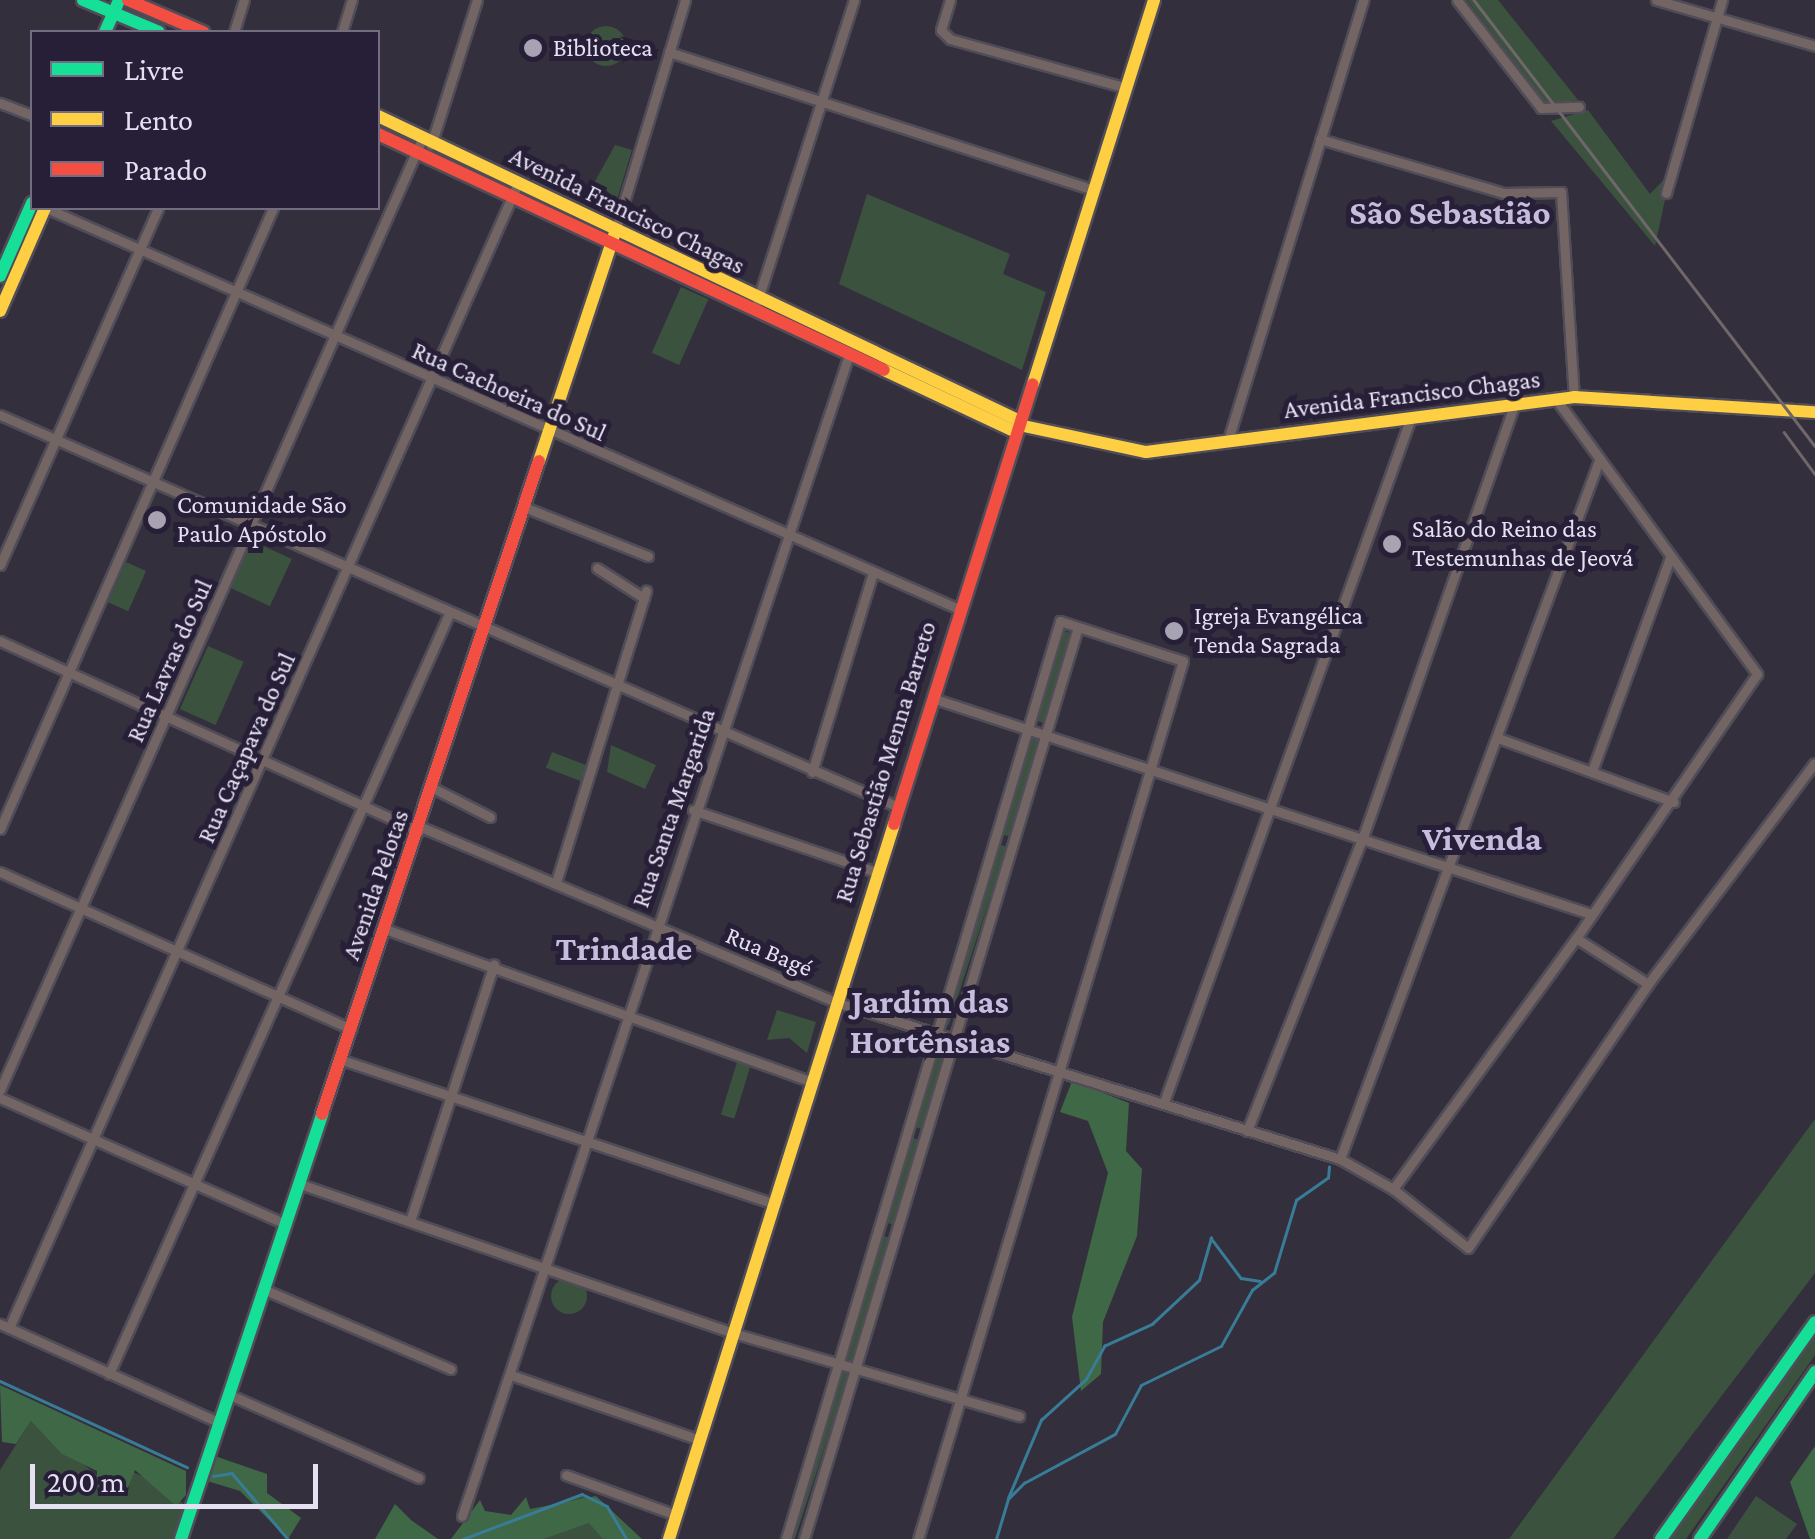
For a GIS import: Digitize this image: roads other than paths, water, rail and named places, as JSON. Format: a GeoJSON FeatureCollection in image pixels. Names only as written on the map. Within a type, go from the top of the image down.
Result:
{"type":"FeatureCollection","features":[{"type":"Feature","properties":{"kind":"main road"},"geometry":{"type":"LineString","coordinates":[[84,0],[117,6],[130,18],[155,30]]}},
{"type":"Feature","properties":{"kind":"main road","name":"Rua Sebastião Menna Barreto"},"geometry":{"type":"LineString","coordinates":[[668,1539],[957,608],[1154,0]]}},
{"type":"Feature","properties":{"kind":"main road"},"geometry":{"type":"LineString","coordinates":[[124,30],[133,1],[198,30]]}},
{"type":"Feature","properties":{"kind":"main road"},"geometry":{"type":"LineString","coordinates":[[107,30],[117,6]]}},
{"type":"Feature","properties":{"kind":"main road","name":"Avenida Francisco Chagas"},"geometry":{"type":"LineString","coordinates":[[380,117],[613,238],[1018,426],[1126,451],[1410,420],[1574,396],[1815,412]]}},
{"type":"Feature","properties":{"kind":"main road","name":"Avenida Francisco Chagas"},"geometry":{"type":"LineString","coordinates":[[380,135],[420,155],[515,190]]}},
{"type":"Feature","properties":{"kind":"main road"},"geometry":{"type":"LineString","coordinates":[[0,276],[30,208]]}},
{"type":"Feature","properties":{"kind":"main road"},"geometry":{"type":"LineString","coordinates":[[0,311],[45,210]]}},
{"type":"Feature","properties":{"kind":"main road","name":"Avenida Pelotas"},"geometry":{"type":"LineString","coordinates":[[180,1539],[530,509],[613,238]]}},
{"type":"Feature","properties":{"kind":"main road"},"geometry":{"type":"LineString","coordinates":[[1661,1539],[1815,1322]]}},
{"type":"Feature","properties":{"kind":"main road"},"geometry":{"type":"LineString","coordinates":[[1700,1539],[1815,1372]]}},
{"type":"Feature","properties":{"kind":"street"},"geometry":{"type":"LineString","coordinates":[[235,30],[244,0]]}},
{"type":"Feature","properties":{"kind":"street"},"geometry":{"type":"LineString","coordinates":[[343,30],[352,0]]}},
{"type":"Feature","properties":{"kind":"street","name":"Rua Lavras do Sul"},"geometry":{"type":"LineString","coordinates":[[0,1090],[428,140],[477,0]]}},
{"type":"Feature","properties":{"kind":"street"},"geometry":{"type":"LineString","coordinates":[[613,238],[685,0]]}},
{"type":"Feature","properties":{"kind":"street"},"geometry":{"type":"LineString","coordinates":[[756,305],[854,0]]}},
{"type":"Feature","properties":{"kind":"street"},"geometry":{"type":"LineString","coordinates":[[950,0],[941,30],[950,39],[1127,88]]}},
{"type":"Feature","properties":{"kind":"street"},"geometry":{"type":"LineString","coordinates":[[1228,440],[1363,0]]}},
{"type":"Feature","properties":{"kind":"street"},"geometry":{"type":"LineString","coordinates":[[1456,0],[1540,108],[1579,107]]}},
{"type":"Feature","properties":{"kind":"street"},"geometry":{"type":"LineString","coordinates":[[1656,0],[1815,46]]}},
{"type":"Feature","properties":{"kind":"street"},"geometry":{"type":"LineString","coordinates":[[1666,193],[1722,0]]}},
{"type":"Feature","properties":{"kind":"street"},"geometry":{"type":"LineString","coordinates":[[669,52],[1094,190]]}},
{"type":"Feature","properties":{"kind":"street"},"geometry":{"type":"LineString","coordinates":[[0,103],[30,114]]}},
{"type":"Feature","properties":{"kind":"street"},"geometry":{"type":"LineString","coordinates":[[1320,139],[1503,193],[1561,192],[1574,396]]}},
{"type":"Feature","properties":{"kind":"street","name":"Rua Caçapava do Sul"},"geometry":{"type":"LineString","coordinates":[[4,1326],[95,1140],[180,952],[515,190]]}},
{"type":"Feature","properties":{"kind":"street","name":"Rua Cachoeira do Sul"},"geometry":{"type":"LineString","coordinates":[[50,210],[957,608]]}},
{"type":"Feature","properties":{"kind":"street"},"geometry":{"type":"LineString","coordinates":[[0,565],[157,210]]}},
{"type":"Feature","properties":{"kind":"street"},"geometry":{"type":"LineString","coordinates":[[0,829],[272,210]]}},
{"type":"Feature","properties":{"kind":"street","name":"Rua Santa Margarida"},"geometry":{"type":"LineString","coordinates":[[462,1516],[548,1266],[693,810],[851,350]]}},
{"type":"Feature","properties":{"kind":"street"},"geometry":{"type":"LineString","coordinates":[[1393,1189],[1674,802],[1757,674],[1598,464],[1556,399]]}},
{"type":"Feature","properties":{"kind":"street"},"geometry":{"type":"LineString","coordinates":[[1247,1131],[1364,834],[1514,406]]}},
{"type":"Feature","properties":{"kind":"street"},"geometry":{"type":"LineString","coordinates":[[0,414],[448,616],[720,735],[896,806]]}},
{"type":"Feature","properties":{"kind":"street"},"geometry":{"type":"LineString","coordinates":[[1164,1102],[1410,420]]}},
{"type":"Feature","properties":{"kind":"street"},"geometry":{"type":"LineString","coordinates":[[1340,1159],[1598,464]]}},
{"type":"Feature","properties":{"kind":"street"},"geometry":{"type":"LineString","coordinates":[[530,509],[648,556]]}},
{"type":"Feature","properties":{"kind":"street"},"geometry":{"type":"LineString","coordinates":[[1592,771],[1670,558]]}},
{"type":"Feature","properties":{"kind":"street"},"geometry":{"type":"LineString","coordinates":[[556,882],[611,686],[645,594],[597,568]]}},
{"type":"Feature","properties":{"kind":"street"},"geometry":{"type":"LineString","coordinates":[[812,772],[873,572]]}},
{"type":"Feature","properties":{"kind":"street"},"geometry":{"type":"LineString","coordinates":[[109,1374],[275,995],[448,616]]}},
{"type":"Feature","properties":{"kind":"street"},"geometry":{"type":"LineString","coordinates":[[786,1539],[1060,621],[1183,661],[918,1539]]}},
{"type":"Feature","properties":{"kind":"street"},"geometry":{"type":"LineString","coordinates":[[804,1539],[858,1370],[1078,626]]}},
{"type":"Feature","properties":{"kind":"street","name":"Rua Bagé"},"geometry":{"type":"LineString","coordinates":[[0,641],[362,806],[556,882],[835,1002],[1061,1068],[1340,1159],[1393,1189],[1468,1248],[1648,984]]}},
{"type":"Feature","properties":{"kind":"street"},"geometry":{"type":"LineString","coordinates":[[930,697],[1452,862],[1591,914]]}},
{"type":"Feature","properties":{"kind":"street"},"geometry":{"type":"LineString","coordinates":[[1498,738],[1674,802]]}},
{"type":"Feature","properties":{"kind":"street"},"geometry":{"type":"LineString","coordinates":[[1576,938],[1648,984],[1814,764]]}},
{"type":"Feature","properties":{"kind":"street"},"geometry":{"type":"LineString","coordinates":[[433,788],[490,818]]}},
{"type":"Feature","properties":{"kind":"street"},"geometry":{"type":"LineString","coordinates":[[693,810],[876,872]]}},
{"type":"Feature","properties":{"kind":"street"},"geometry":{"type":"LineString","coordinates":[[996,838],[1014,843]]}},
{"type":"Feature","properties":{"kind":"street"},"geometry":{"type":"LineString","coordinates":[[0,872],[351,1029]]}},
{"type":"Feature","properties":{"kind":"street"},"geometry":{"type":"LineString","coordinates":[[386,928],[628,1012],[812,1082]]}},
{"type":"Feature","properties":{"kind":"street"},"geometry":{"type":"LineString","coordinates":[[410,1221],[494,964]]}},
{"type":"Feature","properties":{"kind":"street"},"geometry":{"type":"LineString","coordinates":[[342,1060],[774,1204]]}},
{"type":"Feature","properties":{"kind":"street"},"geometry":{"type":"LineString","coordinates":[[0,1098],[286,1224]]}},
{"type":"Feature","properties":{"kind":"street"},"geometry":{"type":"LineString","coordinates":[[908,1131],[927,1137]]}},
{"type":"Feature","properties":{"kind":"street"},"geometry":{"type":"LineString","coordinates":[[300,1184],[734,1332],[1019,1416]]}},
{"type":"Feature","properties":{"kind":"street"},"geometry":{"type":"LineString","coordinates":[[878,1226],[898,1232]]}},
{"type":"Feature","properties":{"kind":"street"},"geometry":{"type":"LineString","coordinates":[[264,1289],[452,1369]]}},
{"type":"Feature","properties":{"kind":"street"},"geometry":{"type":"LineString","coordinates":[[4,1326],[220,1423]]}},
{"type":"Feature","properties":{"kind":"street"},"geometry":{"type":"LineString","coordinates":[[511,1375],[700,1440]]}},
{"type":"Feature","properties":{"kind":"street"},"geometry":{"type":"LineString","coordinates":[[230,1394],[418,1478]]}},
{"type":"Feature","properties":{"kind":"street"},"geometry":{"type":"LineString","coordinates":[[566,1475],[676,1515]]}},
{"type":"Feature","properties":{"kind":"waterway"},"geometry":{"type":"LineString","coordinates":[[996,1539],[1008,1499],[1024,1483],[1115,1434],[1141,1385],[1221,1346],[1252,1290],[1274,1273],[1296,1200],[1328,1178],[1329,1167]]}},
{"type":"Feature","properties":{"kind":"waterway"},"geometry":{"type":"LineString","coordinates":[[1008,1498],[1041,1420],[1086,1379],[1104,1346],[1152,1324],[1199,1280],[1211,1238],[1241,1278],[1260,1281]]}},
{"type":"Feature","properties":{"kind":"waterway"},"geometry":{"type":"LineString","coordinates":[[0,1381],[187,1467]]}},
{"type":"Feature","properties":{"kind":"waterway"},"geometry":{"type":"LineString","coordinates":[[213,1476],[232,1473],[288,1539]]}},
{"type":"Feature","properties":{"kind":"waterway"},"geometry":{"type":"LineString","coordinates":[[463,1539],[582,1494],[607,1506],[627,1539]]}},
{"type":"Feature","properties":{"kind":"railway"},"geometry":{"type":"LineString","coordinates":[[1474,0],[1815,446]]}},
{"type":"Feature","properties":{"kind":"railway"},"geometry":{"type":"LineString","coordinates":[[1784,432],[1815,474]]}},
{"type":"Feature","properties":{"kind":"place","name":"Biblioteca"},"geometry":{"type":"Point","coordinates":[533,48]}},
{"type":"Feature","properties":{"kind":"place","name":"Comunidade São Paulo Apóstolo"},"geometry":{"type":"Point","coordinates":[157,520]}},
{"type":"Feature","properties":{"kind":"place","name":"Salão do Reino das Testemunhas de Jeová"},"geometry":{"type":"Point","coordinates":[1392,544]}},
{"type":"Feature","properties":{"kind":"place","name":"Igreja Evangélica Tenda Sagrada"},"geometry":{"type":"Point","coordinates":[1174,631]}},
{"type":"Feature","properties":{"kind":"district","name":"São Sebastião"},"geometry":{"type":"Point","coordinates":[1450,213]}},
{"type":"Feature","properties":{"kind":"district","name":"Vivenda"},"geometry":{"type":"Point","coordinates":[1482,839]}},
{"type":"Feature","properties":{"kind":"district","name":"Trindade"},"geometry":{"type":"Point","coordinates":[624,949]}},
{"type":"Feature","properties":{"kind":"district","name":"Jardim das Hortênsias"},"geometry":{"type":"Point","coordinates":[930,1022]}}]}
